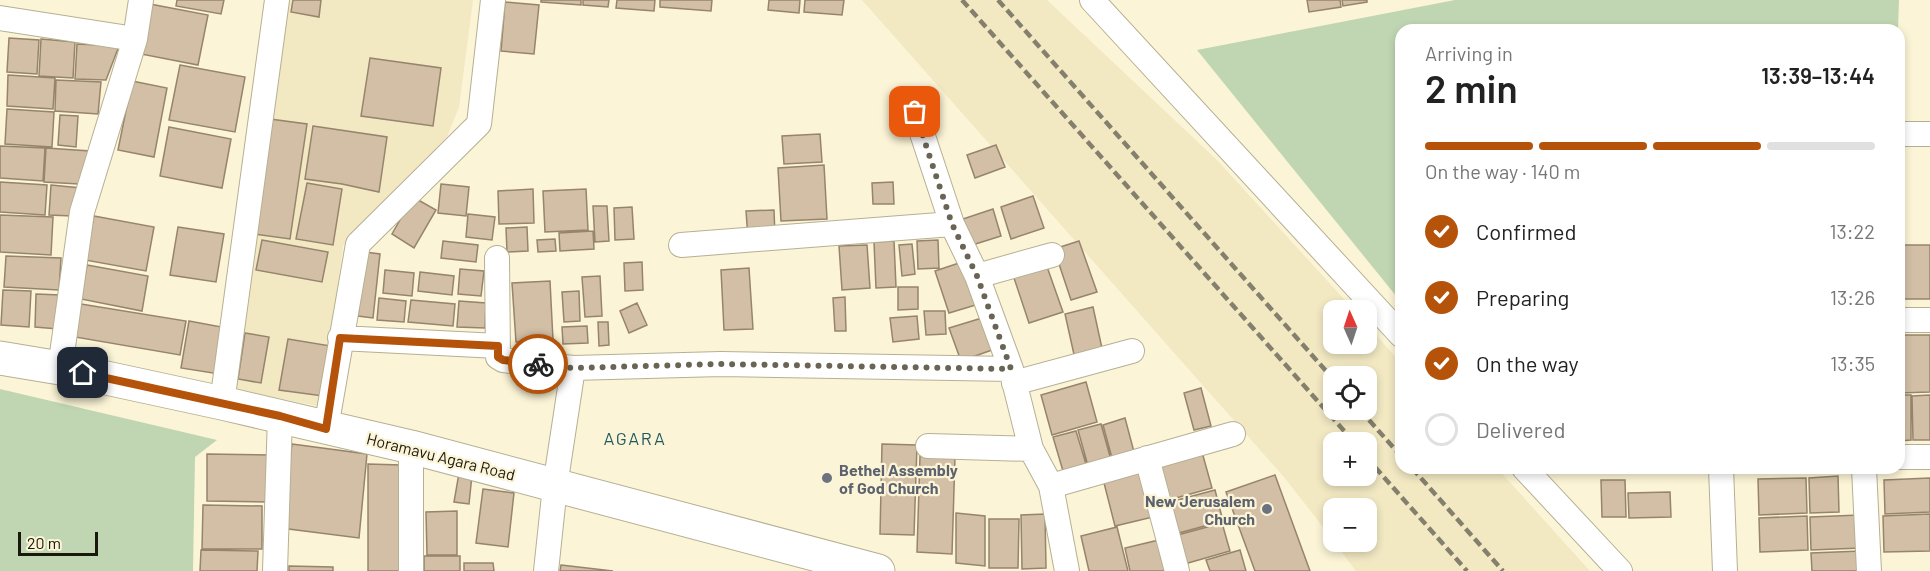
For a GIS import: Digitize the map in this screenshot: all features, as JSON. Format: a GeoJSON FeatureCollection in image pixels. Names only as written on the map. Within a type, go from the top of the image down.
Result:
{"type":"FeatureCollection","features":[{"type":"Feature","properties":{"kind":"street"},"geometry":{"type":"LineString","coordinates":[[60,369],[82,212],[135,39],[141,0]]}},
{"type":"Feature","properties":{"kind":"street"},"geometry":{"type":"LineString","coordinates":[[222,403],[277,0]]}},
{"type":"Feature","properties":{"kind":"street"},"geometry":{"type":"LineString","coordinates":[[326,429],[358,244],[479,124],[493,0]]}},
{"type":"Feature","properties":{"kind":"street"},"geometry":{"type":"LineString","coordinates":[[1092,0],[1395,328]]}},
{"type":"Feature","properties":{"kind":"street"},"geometry":{"type":"LineString","coordinates":[[0,18],[135,39]]}},
{"type":"Feature","properties":{"kind":"street"},"geometry":{"type":"LineString","coordinates":[[915,112],[952,224],[977,276],[1012,376],[1031,449],[1051,486],[1067,571]]}},
{"type":"Feature","properties":{"kind":"street"},"geometry":{"type":"LineString","coordinates":[[1905,134],[1930,134]]}},
{"type":"Feature","properties":{"kind":"street"},"geometry":{"type":"LineString","coordinates":[[681,245],[952,224]]}},
{"type":"Feature","properties":{"kind":"street"},"geometry":{"type":"LineString","coordinates":[[977,276],[1052,255]]}},
{"type":"Feature","properties":{"kind":"street"},"geometry":{"type":"LineString","coordinates":[[497,258],[498,357],[503,360],[573,368],[721,364],[1012,376],[1132,351]]}},
{"type":"Feature","properties":{"kind":"street"},"geometry":{"type":"LineString","coordinates":[[1905,320],[1930,320]]}},
{"type":"Feature","properties":{"kind":"street"},"geometry":{"type":"LineString","coordinates":[[340,338],[498,346]]}},
{"type":"Feature","properties":{"kind":"street","name":"Horamavu Agara Road"},"geometry":{"type":"LineString","coordinates":[[0,358],[222,403],[411,447],[878,571]]}},
{"type":"Feature","properties":{"kind":"street"},"geometry":{"type":"LineString","coordinates":[[546,571],[555,486],[573,368]]}},
{"type":"Feature","properties":{"kind":"street"},"geometry":{"type":"LineString","coordinates":[[275,571],[280,416]]}},
{"type":"Feature","properties":{"kind":"street"},"geometry":{"type":"LineString","coordinates":[[1051,486],[1233,434]]}},
{"type":"Feature","properties":{"kind":"street"},"geometry":{"type":"LineString","coordinates":[[928,446],[1031,449]]}},
{"type":"Feature","properties":{"kind":"street"},"geometry":{"type":"LineString","coordinates":[[411,447],[411,571]]}},
{"type":"Feature","properties":{"kind":"street"},"geometry":{"type":"LineString","coordinates":[[1905,457],[1930,457]]}},
{"type":"Feature","properties":{"kind":"street"},"geometry":{"type":"LineString","coordinates":[[1147,458],[1177,571]]}},
{"type":"Feature","properties":{"kind":"street"},"geometry":{"type":"LineString","coordinates":[[1530,474],[1620,571]]}},
{"type":"Feature","properties":{"kind":"street"},"geometry":{"type":"LineString","coordinates":[[1721,474],[1725,571]]}},
{"type":"Feature","properties":{"kind":"street"},"geometry":{"type":"LineString","coordinates":[[1864,474],[1869,571]]}},
{"type":"Feature","properties":{"kind":"shaded area"},"geometry":{"type":"Polygon","coordinates":[[[286,0],[473,0],[459,107],[447,137],[343,246],[322,407],[235,389],[286,0]]]}},
{"type":"Feature","properties":{"kind":"shaded area"},"geometry":{"type":"Polygon","coordinates":[[[862,0],[1047,0],[1217,160],[1345,300],[1323,300],[1323,354],[1377,354],[1377,336],[1395,356],[1395,474],[1502,474],[1590,571],[1356,571],[1342,552],[1377,552],[1377,498],[1323,498],[1323,527],[1284,477],[862,0]]]}},
{"type":"Feature","properties":{"kind":"green space"},"geometry":{"type":"Polygon","coordinates":[[[1455,0],[1899,0],[1898,24],[1395,24],[1395,295],[1197,50],[1455,0]]]}},
{"type":"Feature","properties":{"kind":"green space"},"geometry":{"type":"Polygon","coordinates":[[[0,389],[217,440],[195,457],[193,571],[0,571],[0,389]]]}},
{"type":"Feature","properties":{"kind":"building"},"geometry":{"type":"Polygon","coordinates":[[[177,0],[224,0],[221,14],[176,6],[177,0]]]}},
{"type":"Feature","properties":{"kind":"building"},"geometry":{"type":"Polygon","coordinates":[[[293,0],[321,0],[319,17],[291,12],[293,0]]]}},
{"type":"Feature","properties":{"kind":"building"},"geometry":{"type":"Polygon","coordinates":[[[541,0],[581,0],[581,5],[541,2],[541,0]]]}},
{"type":"Feature","properties":{"kind":"building"},"geometry":{"type":"Polygon","coordinates":[[[583,0],[609,0],[608,7],[583,5],[583,0]]]}},
{"type":"Feature","properties":{"kind":"building"},"geometry":{"type":"Polygon","coordinates":[[[617,0],[655,0],[654,11],[616,8],[617,0]]]}},
{"type":"Feature","properties":{"kind":"building"},"geometry":{"type":"Polygon","coordinates":[[[660,0],[712,0],[711,11],[660,7],[660,0]]]}},
{"type":"Feature","properties":{"kind":"building"},"geometry":{"type":"Polygon","coordinates":[[[769,0],[800,0],[799,13],[768,10],[769,0]]]}},
{"type":"Feature","properties":{"kind":"building"},"geometry":{"type":"Polygon","coordinates":[[[805,0],[844,0],[842,15],[804,12],[805,0]]]}},
{"type":"Feature","properties":{"kind":"building"},"geometry":{"type":"Polygon","coordinates":[[[1307,0],[1340,0],[1341,7],[1309,12],[1307,0]]]}},
{"type":"Feature","properties":{"kind":"building"},"geometry":{"type":"Polygon","coordinates":[[[1342,0],[1367,0],[1367,2],[1343,6],[1342,0]]]}},
{"type":"Feature","properties":{"kind":"building"},"geometry":{"type":"Polygon","coordinates":[[[505,2],[539,5],[534,54],[501,51],[505,2]]]}},
{"type":"Feature","properties":{"kind":"building"},"geometry":{"type":"Polygon","coordinates":[[[150,4],[208,15],[198,65],[141,54],[150,4]]]}},
{"type":"Feature","properties":{"kind":"building"},"geometry":{"type":"Polygon","coordinates":[[[9,38],[39,40],[37,74],[7,72],[9,38]]]}},
{"type":"Feature","properties":{"kind":"building"},"geometry":{"type":"Polygon","coordinates":[[[41,39],[75,42],[73,78],[39,76],[41,39]]]}},
{"type":"Feature","properties":{"kind":"building"},"geometry":{"type":"Polygon","coordinates":[[[77,44],[119,46],[106,80],[75,79],[77,44]]]}},
{"type":"Feature","properties":{"kind":"building"},"geometry":{"type":"Polygon","coordinates":[[[370,58],[441,68],[433,126],[361,116],[370,58]]]}},
{"type":"Feature","properties":{"kind":"building"},"geometry":{"type":"Polygon","coordinates":[[[180,65],[245,77],[235,132],[169,120],[180,65]]]}},
{"type":"Feature","properties":{"kind":"building"},"geometry":{"type":"Polygon","coordinates":[[[8,75],[55,78],[53,109],[7,106],[8,75]]]}},
{"type":"Feature","properties":{"kind":"building"},"geometry":{"type":"Polygon","coordinates":[[[56,80],[101,82],[98,114],[55,111],[56,80]]]}},
{"type":"Feature","properties":{"kind":"building"},"geometry":{"type":"Polygon","coordinates":[[[132,81],[167,88],[154,157],[118,150],[132,81]]]}},
{"type":"Feature","properties":{"kind":"building"},"geometry":{"type":"Polygon","coordinates":[[[7,109],[54,112],[52,147],[5,144],[7,109]]]}},
{"type":"Feature","properties":{"kind":"building"},"geometry":{"type":"Polygon","coordinates":[[[60,115],[78,116],[76,147],[58,145],[60,115]]]}},
{"type":"Feature","properties":{"kind":"building"},"geometry":{"type":"Polygon","coordinates":[[[270,119],[307,124],[290,239],[254,234],[270,119]]]}},
{"type":"Feature","properties":{"kind":"building"},"geometry":{"type":"Polygon","coordinates":[[[313,126],[387,137],[379,192],[305,179],[313,126]]]}},
{"type":"Feature","properties":{"kind":"building"},"geometry":{"type":"Polygon","coordinates":[[[169,127],[231,139],[222,188],[160,176],[169,127]]]}},
{"type":"Feature","properties":{"kind":"building"},"geometry":{"type":"Polygon","coordinates":[[[820,134],[822,162],[784,164],[782,136],[820,134]]]}},
{"type":"Feature","properties":{"kind":"building"},"geometry":{"type":"Polygon","coordinates":[[[996,145],[1005,167],[975,178],[967,155],[996,145]]]}},
{"type":"Feature","properties":{"kind":"building"},"geometry":{"type":"Polygon","coordinates":[[[0,146],[45,148],[43,181],[0,178],[0,146]]]}},
{"type":"Feature","properties":{"kind":"building"},"geometry":{"type":"Polygon","coordinates":[[[46,148],[90,151],[79,184],[44,182],[46,148]]]}},
{"type":"Feature","properties":{"kind":"building"},"geometry":{"type":"Polygon","coordinates":[[[824,165],[827,219],[781,221],[778,168],[824,165]]]}},
{"type":"Feature","properties":{"kind":"building"},"geometry":{"type":"Polygon","coordinates":[[[0,182],[47,185],[45,215],[0,212],[0,182]]]}},
{"type":"Feature","properties":{"kind":"building"},"geometry":{"type":"Polygon","coordinates":[[[893,182],[894,204],[873,204],[872,183],[893,182]]]}},
{"type":"Feature","properties":{"kind":"building"},"geometry":{"type":"Polygon","coordinates":[[[307,183],[342,189],[333,245],[296,239],[307,183]]]}},
{"type":"Feature","properties":{"kind":"building"},"geometry":{"type":"Polygon","coordinates":[[[441,184],[469,187],[466,216],[438,213],[441,184]]]}},
{"type":"Feature","properties":{"kind":"building"},"geometry":{"type":"Polygon","coordinates":[[[51,185],[81,188],[72,216],[49,215],[51,185]]]}},
{"type":"Feature","properties":{"kind":"building"},"geometry":{"type":"Polygon","coordinates":[[[533,189],[534,223],[499,224],[498,191],[533,189]]]}},
{"type":"Feature","properties":{"kind":"building"},"geometry":{"type":"Polygon","coordinates":[[[586,189],[588,230],[545,232],[543,191],[586,189]]]}},
{"type":"Feature","properties":{"kind":"building"},"geometry":{"type":"Polygon","coordinates":[[[1033,196],[1044,228],[1011,239],[1001,207],[1033,196]]]}},
{"type":"Feature","properties":{"kind":"building"},"geometry":{"type":"Polygon","coordinates":[[[413,197],[436,210],[414,248],[392,234],[413,197]]]}},
{"type":"Feature","properties":{"kind":"building"},"geometry":{"type":"Polygon","coordinates":[[[593,206],[607,206],[609,241],[595,242],[593,206]]]}},
{"type":"Feature","properties":{"kind":"building"},"geometry":{"type":"Polygon","coordinates":[[[632,207],[634,239],[615,240],[614,208],[632,207]]]}},
{"type":"Feature","properties":{"kind":"building"},"geometry":{"type":"Polygon","coordinates":[[[993,209],[1001,236],[969,246],[960,220],[993,209]]]}},
{"type":"Feature","properties":{"kind":"building"},"geometry":{"type":"Polygon","coordinates":[[[774,210],[775,236],[748,238],[746,211],[774,210]]]}},
{"type":"Feature","properties":{"kind":"building"},"geometry":{"type":"Polygon","coordinates":[[[468,214],[495,217],[492,240],[466,237],[468,214]]]}},
{"type":"Feature","properties":{"kind":"building"},"geometry":{"type":"Polygon","coordinates":[[[0,215],[53,217],[51,255],[0,252],[0,215]]]}},
{"type":"Feature","properties":{"kind":"building"},"geometry":{"type":"Polygon","coordinates":[[[94,216],[154,227],[146,271],[85,260],[94,216]]]}},
{"type":"Feature","properties":{"kind":"building"},"geometry":{"type":"Polygon","coordinates":[[[178,227],[224,234],[216,282],[170,275],[178,227]]]}},
{"type":"Feature","properties":{"kind":"building"},"geometry":{"type":"Polygon","coordinates":[[[527,227],[528,251],[507,252],[506,228],[527,227]]]}},
{"type":"Feature","properties":{"kind":"building"},"geometry":{"type":"Polygon","coordinates":[[[593,231],[594,249],[560,251],[559,233],[593,231]]]}},
{"type":"Feature","properties":{"kind":"building"},"geometry":{"type":"Polygon","coordinates":[[[555,239],[556,251],[538,252],[537,240],[555,239]]]}},
{"type":"Feature","properties":{"kind":"building"},"geometry":{"type":"Polygon","coordinates":[[[262,240],[328,252],[322,282],[256,270],[262,240]]]}},
{"type":"Feature","properties":{"kind":"building"},"geometry":{"type":"Polygon","coordinates":[[[938,240],[939,268],[918,269],[917,241],[938,240]]]}},
{"type":"Feature","properties":{"kind":"building"},"geometry":{"type":"Polygon","coordinates":[[[443,241],[478,245],[476,262],[441,258],[443,241]]]}},
{"type":"Feature","properties":{"kind":"building"},"geometry":{"type":"Polygon","coordinates":[[[894,241],[896,287],[876,288],[874,242],[894,241]]]}},
{"type":"Feature","properties":{"kind":"building"},"geometry":{"type":"Polygon","coordinates":[[[1079,241],[1097,292],[1071,300],[1054,249],[1079,241]]]}},
{"type":"Feature","properties":{"kind":"building"},"geometry":{"type":"Polygon","coordinates":[[[912,244],[915,274],[902,276],[899,245],[912,244]]]}},
{"type":"Feature","properties":{"kind":"building"},"geometry":{"type":"Polygon","coordinates":[[[867,245],[870,288],[842,290],[839,246],[867,245]]]}},
{"type":"Feature","properties":{"kind":"building"},"geometry":{"type":"Polygon","coordinates":[[[1905,245],[1930,245],[1930,299],[1905,299],[1905,245]]]}},
{"type":"Feature","properties":{"kind":"building"},"geometry":{"type":"Polygon","coordinates":[[[365,252],[380,254],[373,318],[358,316],[365,252]]]}},
{"type":"Feature","properties":{"kind":"building"},"geometry":{"type":"Polygon","coordinates":[[[6,256],[61,258],[59,290],[4,287],[6,256]]]}},
{"type":"Feature","properties":{"kind":"building"},"geometry":{"type":"Polygon","coordinates":[[[965,261],[979,304],[949,313],[935,271],[965,261]]]}},
{"type":"Feature","properties":{"kind":"building"},"geometry":{"type":"Polygon","coordinates":[[[1045,261],[1063,312],[1029,323],[1012,272],[1045,261]]]}},
{"type":"Feature","properties":{"kind":"building"},"geometry":{"type":"Polygon","coordinates":[[[642,262],[643,290],[625,291],[624,263],[642,262]]]}},
{"type":"Feature","properties":{"kind":"building"},"geometry":{"type":"Polygon","coordinates":[[[87,265],[148,276],[142,311],[81,299],[87,265]]]}},
{"type":"Feature","properties":{"kind":"building"},"geometry":{"type":"Polygon","coordinates":[[[749,268],[753,329],[724,330],[721,270],[749,268]]]}},
{"type":"Feature","properties":{"kind":"building"},"geometry":{"type":"Polygon","coordinates":[[[460,269],[484,271],[481,296],[458,294],[460,269]]]}},
{"type":"Feature","properties":{"kind":"building"},"geometry":{"type":"Polygon","coordinates":[[[385,270],[414,273],[412,296],[383,293],[385,270]]]}},
{"type":"Feature","properties":{"kind":"building"},"geometry":{"type":"Polygon","coordinates":[[[420,272],[454,276],[452,295],[418,291],[420,272]]]}},
{"type":"Feature","properties":{"kind":"building"},"geometry":{"type":"Polygon","coordinates":[[[600,276],[602,316],[585,317],[582,277],[600,276]]]}},
{"type":"Feature","properties":{"kind":"building"},"geometry":{"type":"Polygon","coordinates":[[[550,281],[553,340],[516,342],[512,283],[550,281]]]}},
{"type":"Feature","properties":{"kind":"building"},"geometry":{"type":"Polygon","coordinates":[[[898,287],[918,287],[918,309],[898,310],[898,287]]]}},
{"type":"Feature","properties":{"kind":"building"},"geometry":{"type":"Polygon","coordinates":[[[3,290],[31,291],[29,327],[1,325],[3,290]]]}},
{"type":"Feature","properties":{"kind":"building"},"geometry":{"type":"Polygon","coordinates":[[[579,291],[580,321],[564,322],[562,292],[579,291]]]}},
{"type":"Feature","properties":{"kind":"building"},"geometry":{"type":"Polygon","coordinates":[[[36,294],[60,295],[58,329],[35,327],[36,294]]]}},
{"type":"Feature","properties":{"kind":"building"},"geometry":{"type":"Polygon","coordinates":[[[845,297],[846,331],[835,331],[833,298],[845,297]]]}},
{"type":"Feature","properties":{"kind":"building"},"geometry":{"type":"Polygon","coordinates":[[[379,298],[406,301],[404,322],[377,320],[379,298]]]}},
{"type":"Feature","properties":{"kind":"building"},"geometry":{"type":"Polygon","coordinates":[[[411,300],[455,304],[453,326],[408,322],[411,300]]]}},
{"type":"Feature","properties":{"kind":"building"},"geometry":{"type":"Polygon","coordinates":[[[459,301],[486,303],[485,328],[457,327],[459,301]]]}},
{"type":"Feature","properties":{"kind":"building"},"geometry":{"type":"Polygon","coordinates":[[[637,303],[647,325],[629,333],[620,311],[637,303]]]}},
{"type":"Feature","properties":{"kind":"building"},"geometry":{"type":"Polygon","coordinates":[[[81,304],[186,321],[180,355],[75,337],[81,304]]]}},
{"type":"Feature","properties":{"kind":"building"},"geometry":{"type":"Polygon","coordinates":[[[1093,307],[1103,353],[1075,359],[1065,314],[1093,307]]]}},
{"type":"Feature","properties":{"kind":"building"},"geometry":{"type":"Polygon","coordinates":[[[924,311],[945,311],[946,334],[926,335],[924,311]]]}},
{"type":"Feature","properties":{"kind":"building"},"geometry":{"type":"Polygon","coordinates":[[[917,316],[919,339],[893,342],[890,318],[917,316]]]}},
{"type":"Feature","properties":{"kind":"building"},"geometry":{"type":"Polygon","coordinates":[[[982,318],[992,350],[961,361],[949,328],[982,318]]]}},
{"type":"Feature","properties":{"kind":"building"},"geometry":{"type":"Polygon","coordinates":[[[189,321],[227,328],[219,374],[181,368],[189,321]]]}},
{"type":"Feature","properties":{"kind":"building"},"geometry":{"type":"Polygon","coordinates":[[[598,322],[608,322],[609,345],[599,346],[598,322]]]}},
{"type":"Feature","properties":{"kind":"building"},"geometry":{"type":"Polygon","coordinates":[[[587,326],[588,343],[563,344],[562,327],[587,326]]]}},
{"type":"Feature","properties":{"kind":"building"},"geometry":{"type":"Polygon","coordinates":[[[245,333],[269,337],[261,383],[238,379],[245,333]]]}},
{"type":"Feature","properties":{"kind":"building"},"geometry":{"type":"Polygon","coordinates":[[[1905,335],[1930,335],[1930,392],[1905,393],[1905,335]]]}},
{"type":"Feature","properties":{"kind":"building"},"geometry":{"type":"Polygon","coordinates":[[[288,339],[331,346],[323,396],[279,390],[288,339]]]}},
{"type":"Feature","properties":{"kind":"building"},"geometry":{"type":"Polygon","coordinates":[[[1086,382],[1097,422],[1052,435],[1041,395],[1086,382]]]}},
{"type":"Feature","properties":{"kind":"building"},"geometry":{"type":"Polygon","coordinates":[[[1201,388],[1211,426],[1194,430],[1184,393],[1201,388]]]}},
{"type":"Feature","properties":{"kind":"building"},"geometry":{"type":"Polygon","coordinates":[[[1905,395],[1911,395],[1911,440],[1905,440],[1905,395]]]}},
{"type":"Feature","properties":{"kind":"building"},"geometry":{"type":"Polygon","coordinates":[[[1930,395],[1930,440],[1913,440],[1912,396],[1930,395]]]}},
{"type":"Feature","properties":{"kind":"building"},"geometry":{"type":"Polygon","coordinates":[[[1125,418],[1134,452],[1112,458],[1103,425],[1125,418]]]}},
{"type":"Feature","properties":{"kind":"building"},"geometry":{"type":"Polygon","coordinates":[[[1101,424],[1111,460],[1088,466],[1078,430],[1101,424]]]}},
{"type":"Feature","properties":{"kind":"building"},"geometry":{"type":"Polygon","coordinates":[[[1076,431],[1086,464],[1063,471],[1053,437],[1076,431]]]}},
{"type":"Feature","properties":{"kind":"building"},"geometry":{"type":"Polygon","coordinates":[[[292,444],[367,454],[359,538],[281,528],[292,444]]]}},
{"type":"Feature","properties":{"kind":"building"},"geometry":{"type":"Polygon","coordinates":[[[882,444],[917,445],[914,535],[880,534],[882,444]]]}},
{"type":"Feature","properties":{"kind":"building"},"geometry":{"type":"Polygon","coordinates":[[[1202,452],[1212,488],[1165,501],[1155,465],[1202,452]]]}},
{"type":"Feature","properties":{"kind":"building"},"geometry":{"type":"Polygon","coordinates":[[[207,454],[270,455],[270,502],[207,501],[207,454]]]}},
{"type":"Feature","properties":{"kind":"building"},"geometry":{"type":"Polygon","coordinates":[[[920,456],[955,457],[952,554],[917,552],[920,456]]]}},
{"type":"Feature","properties":{"kind":"building"},"geometry":{"type":"Polygon","coordinates":[[[368,464],[401,465],[399,571],[368,571],[368,464]]]}},
{"type":"Feature","properties":{"kind":"building"},"geometry":{"type":"Polygon","coordinates":[[[1142,469],[1153,517],[1115,526],[1103,479],[1142,469]]]}},
{"type":"Feature","properties":{"kind":"building"},"geometry":{"type":"Polygon","coordinates":[[[459,473],[472,475],[469,504],[454,502],[459,473]]]}},
{"type":"Feature","properties":{"kind":"building"},"geometry":{"type":"Polygon","coordinates":[[[1275,475],[1310,571],[1255,571],[1226,492],[1275,475]]]}},
{"type":"Feature","properties":{"kind":"building"},"geometry":{"type":"Polygon","coordinates":[[[1838,476],[1839,512],[1810,513],[1809,478],[1838,476]]]}},
{"type":"Feature","properties":{"kind":"building"},"geometry":{"type":"Polygon","coordinates":[[[1806,478],[1807,513],[1759,515],[1758,479],[1806,478]]]}},
{"type":"Feature","properties":{"kind":"building"},"geometry":{"type":"Polygon","coordinates":[[[1930,478],[1930,512],[1885,514],[1884,480],[1930,478]]]}},
{"type":"Feature","properties":{"kind":"building"},"geometry":{"type":"Polygon","coordinates":[[[1601,480],[1625,480],[1626,517],[1602,517],[1601,480]]]}},
{"type":"Feature","properties":{"kind":"building"},"geometry":{"type":"Polygon","coordinates":[[[483,489],[514,493],[508,547],[476,543],[483,489]]]}},
{"type":"Feature","properties":{"kind":"building"},"geometry":{"type":"Polygon","coordinates":[[[1215,490],[1223,521],[1175,534],[1166,503],[1215,490]]]}},
{"type":"Feature","properties":{"kind":"building"},"geometry":{"type":"Polygon","coordinates":[[[1670,492],[1671,517],[1629,518],[1628,493],[1670,492]]]}},
{"type":"Feature","properties":{"kind":"building"},"geometry":{"type":"Polygon","coordinates":[[[203,505],[262,506],[262,549],[202,549],[203,505]]]}},
{"type":"Feature","properties":{"kind":"building"},"geometry":{"type":"Polygon","coordinates":[[[457,511],[457,555],[427,555],[426,512],[457,511]]]}},
{"type":"Feature","properties":{"kind":"building"},"geometry":{"type":"Polygon","coordinates":[[[956,513],[985,516],[985,566],[956,563],[956,513]]]}},
{"type":"Feature","properties":{"kind":"building"},"geometry":{"type":"Polygon","coordinates":[[[1045,514],[1046,568],[1022,569],[1021,515],[1045,514]]]}},
{"type":"Feature","properties":{"kind":"building"},"geometry":{"type":"Polygon","coordinates":[[[1930,514],[1930,551],[1884,552],[1883,516],[1930,514]]]}},
{"type":"Feature","properties":{"kind":"building"},"geometry":{"type":"Polygon","coordinates":[[[1860,515],[1861,548],[1811,550],[1810,517],[1860,515]]]}},
{"type":"Feature","properties":{"kind":"building"},"geometry":{"type":"Polygon","coordinates":[[[1807,516],[1808,550],[1760,552],[1759,518],[1807,516]]]}},
{"type":"Feature","properties":{"kind":"building"},"geometry":{"type":"Polygon","coordinates":[[[989,519],[1019,519],[1018,568],[989,568],[989,519]]]}},
{"type":"Feature","properties":{"kind":"building"},"geometry":{"type":"Polygon","coordinates":[[[1222,523],[1230,551],[1181,565],[1174,536],[1222,523]]]}},
{"type":"Feature","properties":{"kind":"building"},"geometry":{"type":"Polygon","coordinates":[[[1117,527],[1128,571],[1089,571],[1081,536],[1117,527]]]}},
{"type":"Feature","properties":{"kind":"building"},"geometry":{"type":"Polygon","coordinates":[[[1159,540],[1167,571],[1130,571],[1125,548],[1159,540]]]}},
{"type":"Feature","properties":{"kind":"building"},"geometry":{"type":"Polygon","coordinates":[[[201,550],[258,551],[257,571],[200,571],[201,550]]]}},
{"type":"Feature","properties":{"kind":"building"},"geometry":{"type":"Polygon","coordinates":[[[1240,550],[1246,571],[1210,571],[1206,560],[1240,550]]]}},
{"type":"Feature","properties":{"kind":"building"},"geometry":{"type":"Polygon","coordinates":[[[1861,551],[1862,571],[1812,571],[1811,553],[1861,551]]]}},
{"type":"Feature","properties":{"kind":"building"},"geometry":{"type":"Polygon","coordinates":[[[424,556],[460,556],[460,571],[424,571],[424,556]]]}},
{"type":"Feature","properties":{"kind":"building"},"geometry":{"type":"Polygon","coordinates":[[[464,563],[493,563],[494,571],[464,571],[464,563]]]}},
{"type":"Feature","properties":{"kind":"building"},"geometry":{"type":"Polygon","coordinates":[[[561,565],[613,571],[560,571],[561,565]]]}},
{"type":"Feature","properties":{"kind":"building"},"geometry":{"type":"Polygon","coordinates":[[[289,566],[333,567],[333,571],[289,571],[289,566]]]}},
{"type":"Feature","properties":{"kind":"railway"},"geometry":{"type":"LineString","coordinates":[[962,0],[1345,432]]}},
{"type":"Feature","properties":{"kind":"railway"},"geometry":{"type":"LineString","coordinates":[[998,0],[1323,368]]}},
{"type":"Feature","properties":{"kind":"railway"},"geometry":{"type":"LineString","coordinates":[[1369,420],[1395,449]]}},
{"type":"Feature","properties":{"kind":"railway"},"geometry":{"type":"LineString","coordinates":[[1377,469],[1467,571]]}},
{"type":"Feature","properties":{"kind":"railway"},"geometry":{"type":"LineString","coordinates":[[1417,474],[1503,571]]}},
{"type":"Feature","properties":{"kind":"way so far"},"geometry":{"type":"LineString","coordinates":[[538,364],[573,368],[721,364],[1011,369],[977,276],[952,224],[915,112]]}},
{"type":"Feature","properties":{"kind":"place","name":"Bethel Assembly of God Church"},"geometry":{"type":"Point","coordinates":[827,478]}},
{"type":"Feature","properties":{"kind":"place","name":"New Jerusalem Church"},"geometry":{"type":"Point","coordinates":[1267,509]}},
{"type":"Feature","properties":{"kind":"district","name":"AGARA"},"geometry":{"type":"Point","coordinates":[635,438]}},
{"type":"Feature","properties":{"kind":"route"},"geometry":{"type":"LineString","coordinates":[[83,373],[280,416],[326,429],[340,338],[498,346],[498,357],[503,360],[538,364]]}}]}
